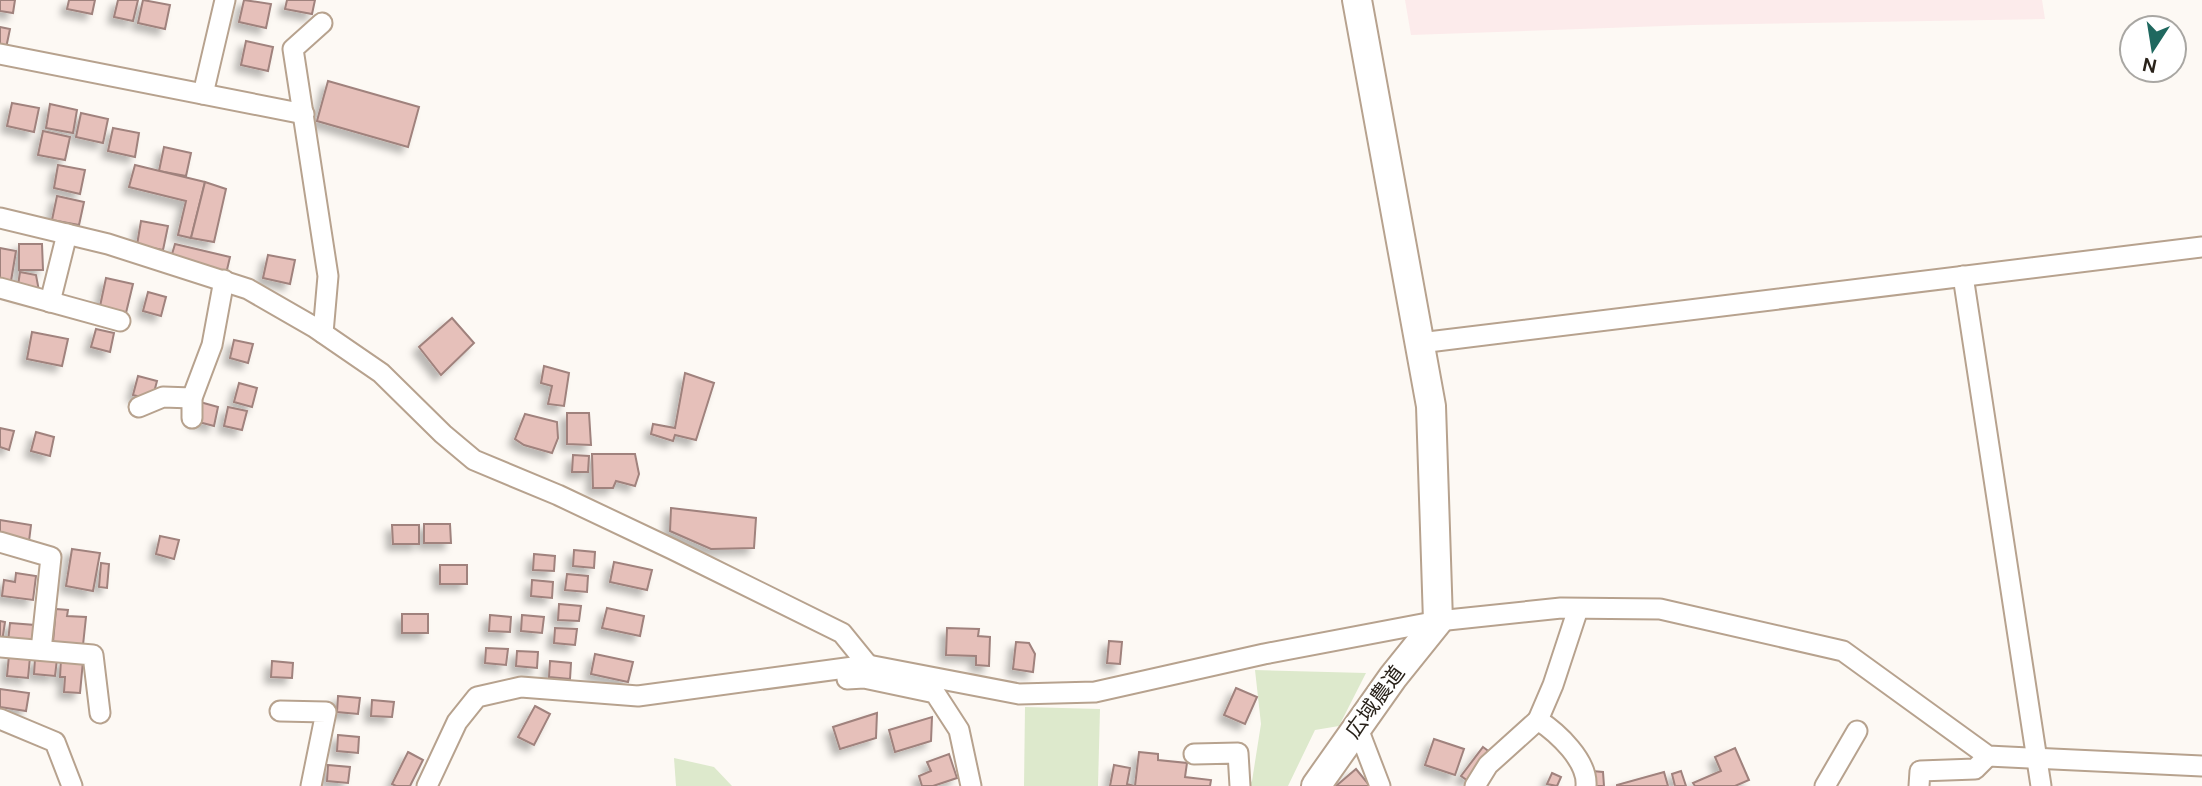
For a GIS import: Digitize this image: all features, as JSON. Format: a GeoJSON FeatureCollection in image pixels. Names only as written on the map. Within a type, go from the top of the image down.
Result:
{"type":"FeatureCollection","features":[{"type":"Feature","properties":{"kind":"street"},"geometry":{"type":"LineString","coordinates":[[203,94],[225,0]]}},
{"type":"Feature","properties":{"kind":"street"},"geometry":{"type":"LineString","coordinates":[[1357,0],[1431,406],[1438,621]]}},
{"type":"Feature","properties":{"kind":"street"},"geometry":{"type":"LineString","coordinates":[[322,23],[293,49],[328,276],[323,333]]}},
{"type":"Feature","properties":{"kind":"street"},"geometry":{"type":"LineString","coordinates":[[0,54],[304,114]]}},
{"type":"Feature","properties":{"kind":"street"},"geometry":{"type":"LineString","coordinates":[[0,219],[108,244],[248,289],[323,333],[381,373],[443,434],[474,460],[646,537],[842,633],[868,665]]}},
{"type":"Feature","properties":{"kind":"street"},"geometry":{"type":"LineString","coordinates":[[50,302],[67,234]]}},
{"type":"Feature","properties":{"kind":"street"},"geometry":{"type":"LineString","coordinates":[[1420,343],[2202,247]]}},
{"type":"Feature","properties":{"kind":"street"},"geometry":{"type":"LineString","coordinates":[[1963,276],[2041,786]]}},
{"type":"Feature","properties":{"kind":"street"},"geometry":{"type":"LineString","coordinates":[[192,418],[192,398],[212,345],[224,280]]}},
{"type":"Feature","properties":{"kind":"street"},"geometry":{"type":"LineString","coordinates":[[0,288],[120,321]]}},
{"type":"Feature","properties":{"kind":"street"},"geometry":{"type":"LineString","coordinates":[[139,407],[163,397],[192,398]]}},
{"type":"Feature","properties":{"kind":"street"},"geometry":{"type":"LineString","coordinates":[[0,542],[51,557],[41,650]]}},
{"type":"Feature","properties":{"kind":"street"},"geometry":{"type":"LineString","coordinates":[[427,786],[457,722],[477,697],[521,687],[638,696],[868,665],[1019,694],[1095,692],[1264,654],[1438,621],[1561,608],[1660,609],[1843,651],[1988,756],[2202,766]]}},
{"type":"Feature","properties":{"kind":"street"},"geometry":{"type":"LineString","coordinates":[[1475,786],[1488,765],[1538,720],[1553,685],[1578,609]]}},
{"type":"Feature","properties":{"kind":"street","name":"広域農道"},"geometry":{"type":"LineString","coordinates":[[1316,786],[1357,726],[1438,621]]}},
{"type":"Feature","properties":{"kind":"street"},"geometry":{"type":"LineString","coordinates":[[0,647],[93,654],[100,713]]}},
{"type":"Feature","properties":{"kind":"street"},"geometry":{"type":"LineString","coordinates":[[785,676],[805,684],[864,678],[935,693],[959,730],[971,786]]}},
{"type":"Feature","properties":{"kind":"street"},"geometry":{"type":"LineString","coordinates":[[281,711],[326,712],[311,786]]}},
{"type":"Feature","properties":{"kind":"street"},"geometry":{"type":"LineString","coordinates":[[0,719],[55,742],[72,786]]}},
{"type":"Feature","properties":{"kind":"street"},"geometry":{"type":"LineString","coordinates":[[1538,720],[1552,729],[1579,762],[1587,776],[1586,786]]}},
{"type":"Feature","properties":{"kind":"street"},"geometry":{"type":"LineString","coordinates":[[1357,726],[1380,786]]}},
{"type":"Feature","properties":{"kind":"street"},"geometry":{"type":"LineString","coordinates":[[1825,786],[1857,731]]}},
{"type":"Feature","properties":{"kind":"street"},"geometry":{"type":"LineString","coordinates":[[1194,754],[1238,753],[1240,786]]}},
{"type":"Feature","properties":{"kind":"street"},"geometry":{"type":"LineString","coordinates":[[1919,786],[1920,771],[1975,769],[1988,756]]}},
{"type":"Feature","properties":{"kind":"shaded area"},"geometry":{"type":"Polygon","coordinates":[[[1405,0],[2042,0],[2045,19],[1693,25],[1411,35],[1405,0]]]}},
{"type":"Feature","properties":{"kind":"green space"},"geometry":{"type":"Polygon","coordinates":[[[1255,670],[1366,673],[1339,726],[1315,730],[1288,786],[1248,786],[1252,781],[1261,724],[1255,670]]]}},
{"type":"Feature","properties":{"kind":"green space"},"geometry":{"type":"Polygon","coordinates":[[[1025,707],[1100,709],[1098,786],[1024,786],[1025,707]]]}},
{"type":"Feature","properties":{"kind":"green space"},"geometry":{"type":"Polygon","coordinates":[[[674,758],[714,767],[732,786],[676,786],[674,758]]]}},
{"type":"Feature","properties":{"kind":"building"},"geometry":{"type":"Polygon","coordinates":[[[0,0],[15,0],[13,13],[0,11],[0,0]]]}},
{"type":"Feature","properties":{"kind":"building"},"geometry":{"type":"Polygon","coordinates":[[[69,0],[95,0],[92,14],[67,9],[69,0]]]}},
{"type":"Feature","properties":{"kind":"building"},"geometry":{"type":"Polygon","coordinates":[[[118,0],[138,0],[133,21],[114,17],[118,0]]]}},
{"type":"Feature","properties":{"kind":"building"},"geometry":{"type":"Polygon","coordinates":[[[143,0],[170,5],[165,29],[138,23],[143,0]]]}},
{"type":"Feature","properties":{"kind":"building"},"geometry":{"type":"Polygon","coordinates":[[[244,0],[271,4],[266,28],[239,22],[244,0]]]}},
{"type":"Feature","properties":{"kind":"building"},"geometry":{"type":"Polygon","coordinates":[[[287,0],[315,0],[312,14],[285,9],[287,0]]]}},
{"type":"Feature","properties":{"kind":"building"},"geometry":{"type":"Polygon","coordinates":[[[0,27],[10,29],[6,48],[0,47],[0,27]]]}},
{"type":"Feature","properties":{"kind":"building"},"geometry":{"type":"Polygon","coordinates":[[[246,41],[273,47],[268,71],[241,65],[246,41]]]}},
{"type":"Feature","properties":{"kind":"building"},"geometry":{"type":"Polygon","coordinates":[[[328,81],[419,107],[408,147],[317,121],[328,81]]]}},
{"type":"Feature","properties":{"kind":"building"},"geometry":{"type":"Polygon","coordinates":[[[12,103],[39,108],[34,132],[7,126],[12,103]]]}},
{"type":"Feature","properties":{"kind":"building"},"geometry":{"type":"Polygon","coordinates":[[[50,104],[77,110],[73,133],[46,128],[50,104]]]}},
{"type":"Feature","properties":{"kind":"building"},"geometry":{"type":"Polygon","coordinates":[[[81,113],[108,119],[103,143],[76,137],[81,113]]]}},
{"type":"Feature","properties":{"kind":"building"},"geometry":{"type":"Polygon","coordinates":[[[113,128],[139,133],[135,157],[108,151],[113,128]]]}},
{"type":"Feature","properties":{"kind":"building"},"geometry":{"type":"Polygon","coordinates":[[[43,131],[70,137],[65,160],[38,155],[43,131]]]}},
{"type":"Feature","properties":{"kind":"building"},"geometry":{"type":"Polygon","coordinates":[[[164,147],[191,153],[186,176],[159,171],[164,147]]]}},
{"type":"Feature","properties":{"kind":"building"},"geometry":{"type":"Polygon","coordinates":[[[58,165],[85,170],[80,194],[54,188],[58,165]]]}},
{"type":"Feature","properties":{"kind":"building"},"geometry":{"type":"Polygon","coordinates":[[[135,165],[205,182],[191,238],[178,235],[186,201],[129,187],[135,165]]]}},
{"type":"Feature","properties":{"kind":"building"},"geometry":{"type":"Polygon","coordinates":[[[205,182],[226,189],[214,242],[191,238],[205,182]]]}},
{"type":"Feature","properties":{"kind":"building"},"geometry":{"type":"Polygon","coordinates":[[[57,196],[84,202],[79,225],[52,220],[57,196]]]}},
{"type":"Feature","properties":{"kind":"building"},"geometry":{"type":"Polygon","coordinates":[[[141,221],[168,226],[163,250],[137,245],[141,221]]]}},
{"type":"Feature","properties":{"kind":"building"},"geometry":{"type":"Polygon","coordinates":[[[19,244],[42,244],[43,270],[19,270],[19,244]]]}},
{"type":"Feature","properties":{"kind":"building"},"geometry":{"type":"Polygon","coordinates":[[[175,244],[230,257],[226,274],[170,261],[175,244]]]}},
{"type":"Feature","properties":{"kind":"building"},"geometry":{"type":"Polygon","coordinates":[[[0,248],[16,251],[11,281],[0,279],[0,248]]]}},
{"type":"Feature","properties":{"kind":"building"},"geometry":{"type":"Polygon","coordinates":[[[268,255],[295,260],[290,284],[263,278],[268,255]]]}},
{"type":"Feature","properties":{"kind":"building"},"geometry":{"type":"Polygon","coordinates":[[[20,272],[36,275],[40,296],[17,292],[20,272]]]}},
{"type":"Feature","properties":{"kind":"building"},"geometry":{"type":"Polygon","coordinates":[[[106,278],[133,284],[125,317],[99,311],[106,278]]]}},
{"type":"Feature","properties":{"kind":"building"},"geometry":{"type":"Polygon","coordinates":[[[148,292],[166,297],[161,316],[143,311],[148,292]]]}},
{"type":"Feature","properties":{"kind":"building"},"geometry":{"type":"Polygon","coordinates":[[[452,318],[474,343],[441,375],[419,347],[452,318]]]}},
{"type":"Feature","properties":{"kind":"building"},"geometry":{"type":"Polygon","coordinates":[[[96,329],[114,333],[110,352],[91,347],[96,329]]]}},
{"type":"Feature","properties":{"kind":"building"},"geometry":{"type":"Polygon","coordinates":[[[32,332],[68,339],[62,366],[27,359],[32,332]]]}},
{"type":"Feature","properties":{"kind":"building"},"geometry":{"type":"Polygon","coordinates":[[[234,340],[253,344],[248,363],[230,358],[234,340]]]}},
{"type":"Feature","properties":{"kind":"building"},"geometry":{"type":"Polygon","coordinates":[[[544,366],[569,373],[564,406],[548,404],[552,386],[541,383],[544,366]]]}},
{"type":"Feature","properties":{"kind":"building"},"geometry":{"type":"Polygon","coordinates":[[[685,373],[714,383],[696,440],[675,435],[673,441],[651,434],[653,424],[675,428],[685,373]]]}},
{"type":"Feature","properties":{"kind":"building"},"geometry":{"type":"Polygon","coordinates":[[[138,376],[157,381],[152,400],[133,395],[138,376]]]}},
{"type":"Feature","properties":{"kind":"building"},"geometry":{"type":"Polygon","coordinates":[[[239,383],[257,388],[252,407],[234,402],[239,383]]]}},
{"type":"Feature","properties":{"kind":"building"},"geometry":{"type":"Polygon","coordinates":[[[200,402],[218,407],[214,426],[195,421],[200,402]]]}},
{"type":"Feature","properties":{"kind":"building"},"geometry":{"type":"Polygon","coordinates":[[[228,407],[247,411],[242,430],[224,426],[228,407]]]}},
{"type":"Feature","properties":{"kind":"building"},"geometry":{"type":"Polygon","coordinates":[[[567,413],[589,413],[591,445],[567,444],[567,413]]]}},
{"type":"Feature","properties":{"kind":"building"},"geometry":{"type":"Polygon","coordinates":[[[525,414],[557,422],[558,438],[552,453],[524,445],[515,439],[525,414]]]}},
{"type":"Feature","properties":{"kind":"building"},"geometry":{"type":"Polygon","coordinates":[[[0,428],[14,431],[9,450],[0,447],[0,428]]]}},
{"type":"Feature","properties":{"kind":"building"},"geometry":{"type":"Polygon","coordinates":[[[36,432],[54,437],[50,456],[31,451],[36,432]]]}},
{"type":"Feature","properties":{"kind":"building"},"geometry":{"type":"Polygon","coordinates":[[[592,454],[635,454],[639,474],[635,486],[616,481],[613,488],[593,488],[592,454]]]}},
{"type":"Feature","properties":{"kind":"building"},"geometry":{"type":"Polygon","coordinates":[[[573,455],[589,456],[588,472],[572,472],[573,455]]]}},
{"type":"Feature","properties":{"kind":"building"},"geometry":{"type":"Polygon","coordinates":[[[671,508],[756,518],[754,548],[711,549],[670,531],[671,508]]]}},
{"type":"Feature","properties":{"kind":"building"},"geometry":{"type":"Polygon","coordinates":[[[0,520],[31,525],[29,541],[0,536],[0,520]]]}},
{"type":"Feature","properties":{"kind":"building"},"geometry":{"type":"Polygon","coordinates":[[[424,524],[450,524],[451,543],[424,543],[424,524]]]}},
{"type":"Feature","properties":{"kind":"building"},"geometry":{"type":"Polygon","coordinates":[[[392,525],[419,525],[419,544],[393,544],[392,525]]]}},
{"type":"Feature","properties":{"kind":"building"},"geometry":{"type":"Polygon","coordinates":[[[160,536],[179,540],[174,559],[156,554],[160,536]]]}},
{"type":"Feature","properties":{"kind":"building"},"geometry":{"type":"Polygon","coordinates":[[[72,549],[100,553],[93,591],[66,586],[72,549]]]}},
{"type":"Feature","properties":{"kind":"building"},"geometry":{"type":"Polygon","coordinates":[[[574,550],[595,552],[594,568],[573,566],[574,550]]]}},
{"type":"Feature","properties":{"kind":"building"},"geometry":{"type":"Polygon","coordinates":[[[534,554],[555,556],[554,571],[533,570],[534,554]]]}},
{"type":"Feature","properties":{"kind":"building"},"geometry":{"type":"Polygon","coordinates":[[[614,562],[652,570],[647,590],[610,582],[614,562]]]}},
{"type":"Feature","properties":{"kind":"building"},"geometry":{"type":"Polygon","coordinates":[[[101,563],[109,564],[107,588],[99,587],[101,563]]]}},
{"type":"Feature","properties":{"kind":"building"},"geometry":{"type":"Polygon","coordinates":[[[440,565],[467,565],[467,584],[440,584],[440,565]]]}},
{"type":"Feature","properties":{"kind":"building"},"geometry":{"type":"Polygon","coordinates":[[[16,573],[36,576],[33,600],[2,596],[4,580],[15,582],[16,573]]]}},
{"type":"Feature","properties":{"kind":"building"},"geometry":{"type":"Polygon","coordinates":[[[567,574],[588,576],[587,592],[565,590],[567,574]]]}},
{"type":"Feature","properties":{"kind":"building"},"geometry":{"type":"Polygon","coordinates":[[[532,580],[553,582],[552,598],[531,596],[532,580]]]}},
{"type":"Feature","properties":{"kind":"building"},"geometry":{"type":"Polygon","coordinates":[[[559,604],[581,606],[579,621],[558,620],[559,604]]]}},
{"type":"Feature","properties":{"kind":"building"},"geometry":{"type":"Polygon","coordinates":[[[607,608],[644,616],[640,636],[602,628],[607,608]]]}},
{"type":"Feature","properties":{"kind":"building"},"geometry":{"type":"Polygon","coordinates":[[[56,609],[68,610],[67,616],[86,617],[83,645],[53,642],[56,609]]]}},
{"type":"Feature","properties":{"kind":"building"},"geometry":{"type":"Polygon","coordinates":[[[402,614],[428,614],[428,633],[402,633],[402,614]]]}},
{"type":"Feature","properties":{"kind":"building"},"geometry":{"type":"Polygon","coordinates":[[[490,615],[511,617],[510,632],[489,631],[490,615]]]}},
{"type":"Feature","properties":{"kind":"building"},"geometry":{"type":"Polygon","coordinates":[[[522,615],[544,617],[542,633],[521,631],[522,615]]]}},
{"type":"Feature","properties":{"kind":"building"},"geometry":{"type":"Polygon","coordinates":[[[0,621],[5,622],[2,642],[0,642],[0,621]]]}},
{"type":"Feature","properties":{"kind":"building"},"geometry":{"type":"Polygon","coordinates":[[[10,623],[35,625],[33,645],[8,642],[10,623]]]}},
{"type":"Feature","properties":{"kind":"building"},"geometry":{"type":"Polygon","coordinates":[[[555,628],[577,629],[575,645],[554,643],[555,628]]]}},
{"type":"Feature","properties":{"kind":"building"},"geometry":{"type":"Polygon","coordinates":[[[947,628],[979,629],[978,636],[990,637],[989,666],[976,665],[976,656],[946,655],[947,628]]]}},
{"type":"Feature","properties":{"kind":"building"},"geometry":{"type":"Polygon","coordinates":[[[1109,641],[1122,642],[1120,664],[1107,663],[1109,641]]]}},
{"type":"Feature","properties":{"kind":"building"},"geometry":{"type":"Polygon","coordinates":[[[1016,642],[1029,643],[1035,654],[1033,672],[1013,669],[1016,642]]]}},
{"type":"Feature","properties":{"kind":"building"},"geometry":{"type":"Polygon","coordinates":[[[486,648],[508,649],[506,665],[485,663],[486,648]]]}},
{"type":"Feature","properties":{"kind":"building"},"geometry":{"type":"Polygon","coordinates":[[[517,651],[538,652],[537,668],[516,666],[517,651]]]}},
{"type":"Feature","properties":{"kind":"building"},"geometry":{"type":"Polygon","coordinates":[[[595,654],[633,662],[628,682],[591,674],[595,654]]]}},
{"type":"Feature","properties":{"kind":"building"},"geometry":{"type":"Polygon","coordinates":[[[9,655],[30,657],[28,678],[7,676],[9,655]]]}},
{"type":"Feature","properties":{"kind":"building"},"geometry":{"type":"Polygon","coordinates":[[[35,658],[57,659],[55,676],[34,674],[35,658]]]}},
{"type":"Feature","properties":{"kind":"building"},"geometry":{"type":"Polygon","coordinates":[[[61,659],[83,661],[80,693],[64,692],[65,677],[60,677],[61,659]]]}},
{"type":"Feature","properties":{"kind":"building"},"geometry":{"type":"Polygon","coordinates":[[[272,661],[293,663],[292,678],[271,677],[272,661]]]}},
{"type":"Feature","properties":{"kind":"building"},"geometry":{"type":"Polygon","coordinates":[[[550,661],[571,663],[570,679],[549,677],[550,661]]]}},
{"type":"Feature","properties":{"kind":"building"},"geometry":{"type":"Polygon","coordinates":[[[1236,688],[1257,697],[1245,724],[1224,715],[1236,688]]]}},
{"type":"Feature","properties":{"kind":"building"},"geometry":{"type":"Polygon","coordinates":[[[0,689],[29,693],[26,711],[0,707],[0,689]]]}},
{"type":"Feature","properties":{"kind":"building"},"geometry":{"type":"Polygon","coordinates":[[[338,696],[360,698],[358,714],[337,712],[338,696]]]}},
{"type":"Feature","properties":{"kind":"building"},"geometry":{"type":"Polygon","coordinates":[[[372,700],[394,702],[392,717],[371,716],[372,700]]]}},
{"type":"Feature","properties":{"kind":"building"},"geometry":{"type":"Polygon","coordinates":[[[535,706],[550,714],[534,745],[518,737],[535,706]]]}},
{"type":"Feature","properties":{"kind":"building"},"geometry":{"type":"Polygon","coordinates":[[[877,713],[876,738],[840,749],[833,727],[877,713]]]}},
{"type":"Feature","properties":{"kind":"building"},"geometry":{"type":"Polygon","coordinates":[[[932,717],[931,741],[895,752],[889,730],[932,717]]]}},
{"type":"Feature","properties":{"kind":"building"},"geometry":{"type":"Polygon","coordinates":[[[338,735],[359,737],[358,753],[337,751],[338,735]]]}},
{"type":"Feature","properties":{"kind":"building"},"geometry":{"type":"Polygon","coordinates":[[[1434,739],[1464,749],[1455,775],[1425,765],[1434,739]]]}},
{"type":"Feature","properties":{"kind":"building"},"geometry":{"type":"Polygon","coordinates":[[[1483,747],[1491,753],[1468,781],[1461,776],[1483,747]]]}},
{"type":"Feature","properties":{"kind":"building"},"geometry":{"type":"Polygon","coordinates":[[[1735,748],[1749,780],[1735,786],[1695,786],[1693,783],[1721,771],[1715,757],[1735,748]]]}},
{"type":"Feature","properties":{"kind":"building"},"geometry":{"type":"Polygon","coordinates":[[[408,752],[423,760],[410,786],[396,786],[392,784],[408,752]]]}},
{"type":"Feature","properties":{"kind":"building"},"geometry":{"type":"Polygon","coordinates":[[[1139,752],[1158,754],[1158,760],[1187,763],[1185,777],[1211,780],[1210,786],[1135,786],[1139,752]]]}},
{"type":"Feature","properties":{"kind":"building"},"geometry":{"type":"Polygon","coordinates":[[[949,754],[957,778],[933,786],[922,786],[919,776],[931,771],[927,762],[949,754]]]}},
{"type":"Feature","properties":{"kind":"building"},"geometry":{"type":"Polygon","coordinates":[[[328,765],[350,767],[348,783],[327,781],[328,765]]]}},
{"type":"Feature","properties":{"kind":"building"},"geometry":{"type":"Polygon","coordinates":[[[1114,765],[1130,768],[1127,784],[1134,786],[1110,786],[1114,765]]]}},
{"type":"Feature","properties":{"kind":"building"},"geometry":{"type":"Polygon","coordinates":[[[1356,769],[1370,786],[1336,786],[1356,769]]]}},
{"type":"Feature","properties":{"kind":"building"},"geometry":{"type":"Polygon","coordinates":[[[1592,771],[1603,772],[1604,786],[1592,786],[1592,771]]]}},
{"type":"Feature","properties":{"kind":"building"},"geometry":{"type":"Polygon","coordinates":[[[1681,771],[1686,786],[1675,786],[1672,774],[1681,771]]]}},
{"type":"Feature","properties":{"kind":"building"},"geometry":{"type":"Polygon","coordinates":[[[1664,772],[1668,786],[1617,786],[1617,785],[1664,772]]]}},
{"type":"Feature","properties":{"kind":"building"},"geometry":{"type":"Polygon","coordinates":[[[1552,773],[1561,777],[1557,786],[1547,784],[1552,773]]]}}]}
